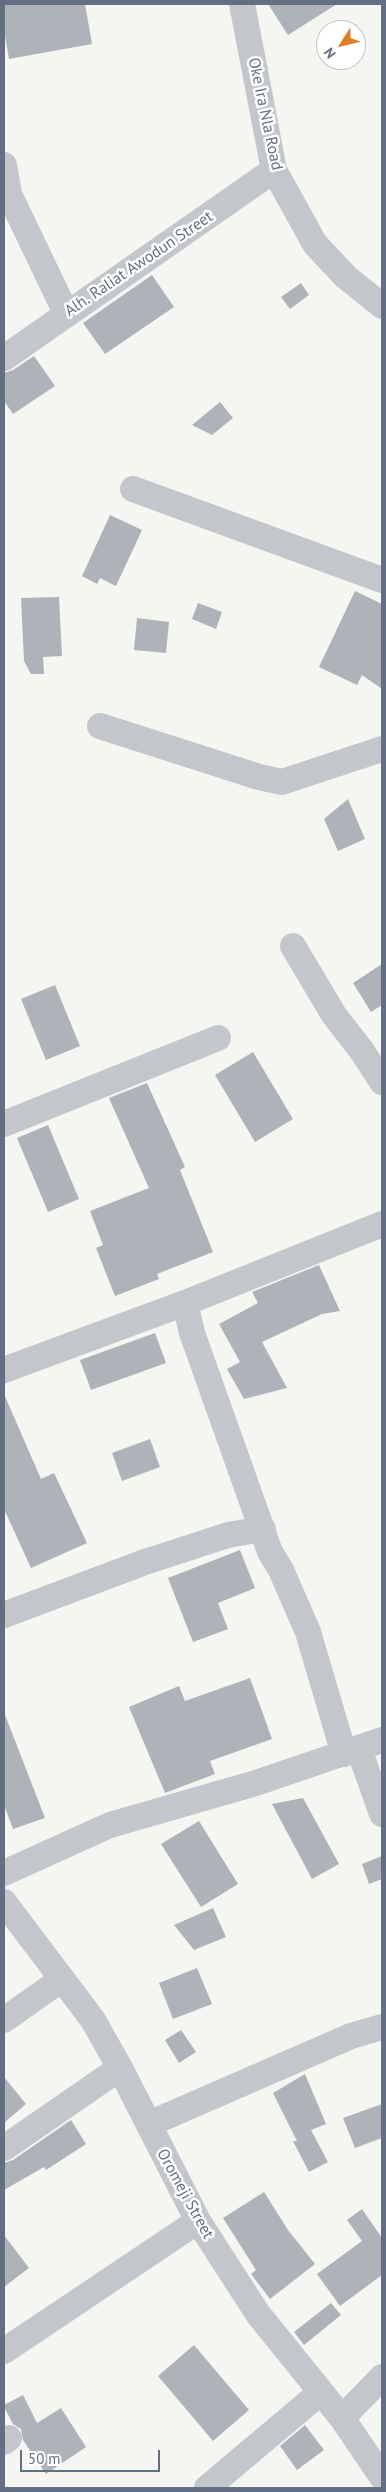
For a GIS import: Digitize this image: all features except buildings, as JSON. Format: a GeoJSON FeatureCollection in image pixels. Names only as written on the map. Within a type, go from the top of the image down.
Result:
{"type":"FeatureCollection","features":[{"type":"Feature","properties":{"kind":"street","name":"Oke Ira Nla Road"},"geometry":{"type":"LineString","coordinates":[[243,4],[274,170],[315,244],[346,277],[382,306]]}},
{"type":"Feature","properties":{"kind":"street"},"geometry":{"type":"LineString","coordinates":[[4,165],[9,194],[66,313]]}},
{"type":"Feature","properties":{"kind":"street","name":"Alh. Raliat Awodun Street"},"geometry":{"type":"LineString","coordinates":[[4,358],[66,313],[274,170]]}},
{"type":"Feature","properties":{"kind":"street"},"geometry":{"type":"LineString","coordinates":[[133,489],[382,580]]}},
{"type":"Feature","properties":{"kind":"street"},"geometry":{"type":"LineString","coordinates":[[100,726],[269,780],[282,782],[382,749]]}},
{"type":"Feature","properties":{"kind":"street"},"geometry":{"type":"LineString","coordinates":[[293,946],[334,1015],[362,1051],[382,1082]]}},
{"type":"Feature","properties":{"kind":"street"},"geometry":{"type":"LineString","coordinates":[[4,1124],[218,1038]]}},
{"type":"Feature","properties":{"kind":"street"},"geometry":{"type":"LineString","coordinates":[[4,1370],[185,1303],[382,1224]]}},
{"type":"Feature","properties":{"kind":"street"},"geometry":{"type":"LineString","coordinates":[[185,1303],[192,1333],[270,1552],[281,1570],[362,1747],[382,1814]]}},
{"type":"Feature","properties":{"kind":"street"},"geometry":{"type":"LineString","coordinates":[[4,1615],[145,1562],[228,1534],[263,1529]]}},
{"type":"Feature","properties":{"kind":"street"},"geometry":{"type":"LineString","coordinates":[[4,1874],[110,1825],[256,1783],[362,1747]]}},
{"type":"Feature","properties":{"kind":"street","name":"Oromeji Street"},"geometry":{"type":"LineString","coordinates":[[4,1902],[93,2020],[150,2124],[198,2221],[258,2314],[342,2418],[382,2476]]}},
{"type":"Feature","properties":{"kind":"street"},"geometry":{"type":"LineString","coordinates":[[4,2020],[62,1979]]}},
{"type":"Feature","properties":{"kind":"street"},"geometry":{"type":"LineString","coordinates":[[150,2124],[351,2036],[382,2027]]}},
{"type":"Feature","properties":{"kind":"street"},"geometry":{"type":"LineString","coordinates":[[4,2148],[120,2068]]}},
{"type":"Feature","properties":{"kind":"street"},"geometry":{"type":"LineString","coordinates":[[4,2351],[198,2221]]}},
{"type":"Feature","properties":{"kind":"street"},"geometry":{"type":"LineString","coordinates":[[342,2418],[382,2377]]}},
{"type":"Feature","properties":{"kind":"street"},"geometry":{"type":"LineString","coordinates":[[207,2488],[321,2392]]}}]}
